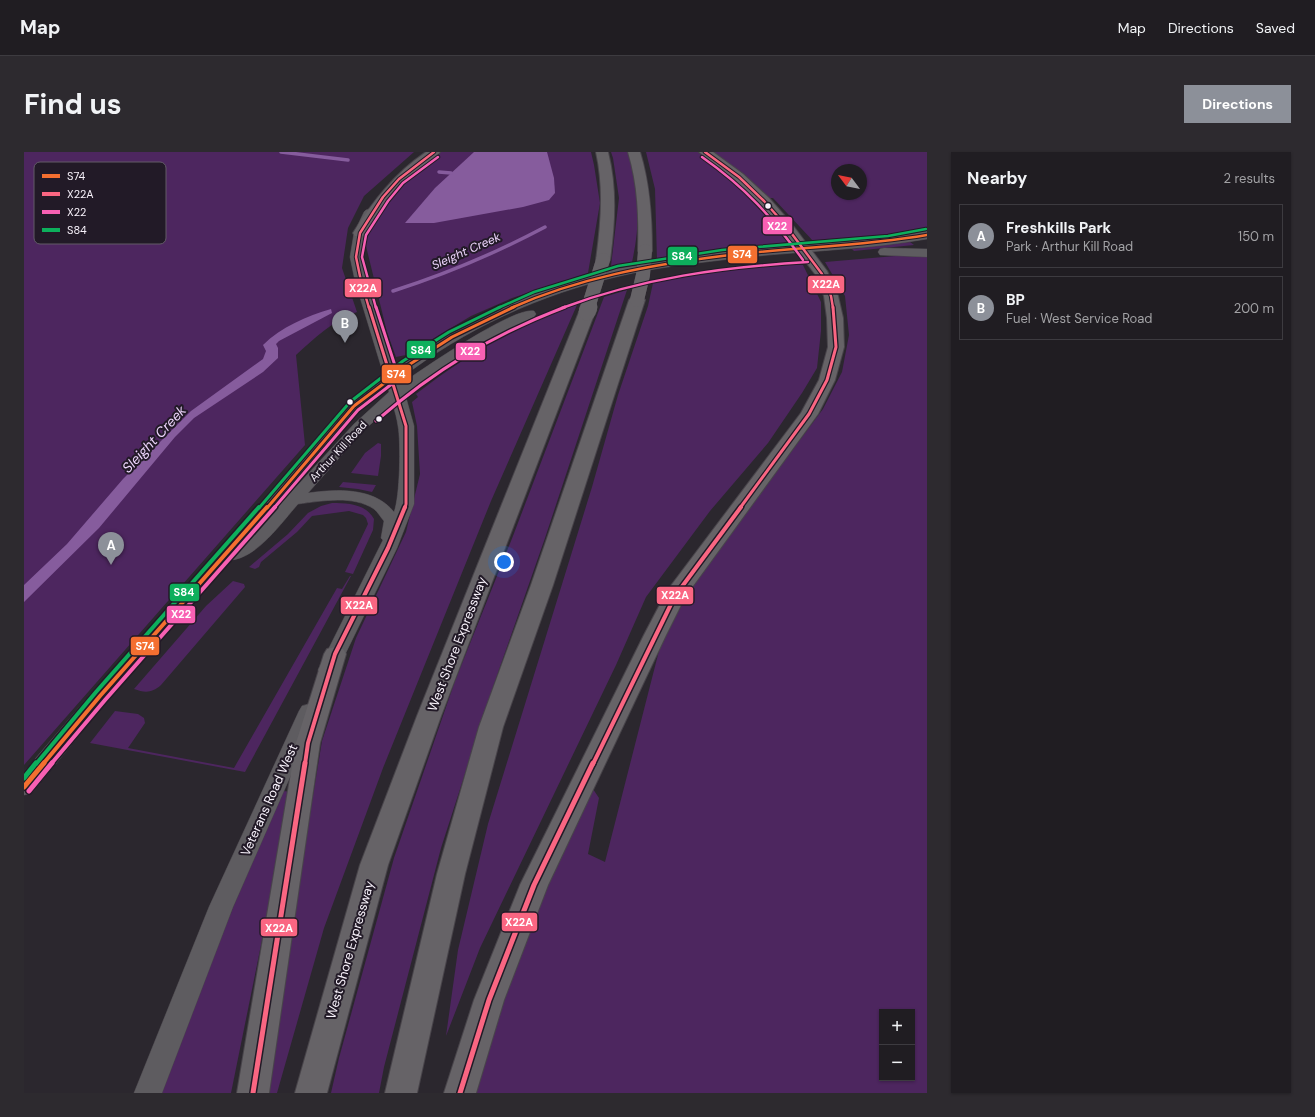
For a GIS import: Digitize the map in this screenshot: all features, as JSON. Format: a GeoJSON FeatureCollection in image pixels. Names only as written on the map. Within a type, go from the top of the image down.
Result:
{"type":"FeatureCollection","features":[{"type":"Feature","properties":{"kind":"highway"},"geometry":{"type":"LineString","coordinates":[[360,233],[383,197],[399,179],[434,152]]}},
{"type":"Feature","properties":{"kind":"highway","name":"West Shore Expressway"},"geometry":{"type":"LineString","coordinates":[[311,1093],[374,864],[432,709],[587,312],[603,260],[608,228],[609,198],[602,152]]}},
{"type":"Feature","properties":{"kind":"highway"},"geometry":{"type":"LineString","coordinates":[[402,1093],[451,874],[491,727],[542,585],[637,300],[643,275],[645,251],[645,198],[634,152]]}},
{"type":"Feature","properties":{"kind":"highway"},"geometry":{"type":"LineString","coordinates":[[460,1093],[489,1000],[534,885],[655,635],[675,596],[809,414],[827,380],[836,347],[835,318],[831,296],[822,274],[764,200],[739,177],[705,152]]}},
{"type":"Feature","properties":{"kind":"highway"},"geometry":{"type":"LineString","coordinates":[[253,1093],[308,744],[335,654]]}},
{"type":"Feature","properties":{"kind":"street","name":"Veterans Road West"},"geometry":{"type":"LineString","coordinates":[[148,1093],[221,908],[335,654],[388,548],[406,504],[406,426],[395,385],[361,281],[356,257],[360,233],[376,201],[392,183],[427,152]]}},
{"type":"Feature","properties":{"kind":"street"},"geometry":{"type":"LineString","coordinates":[[805,252],[889,242],[927,235]]}},
{"type":"Feature","properties":{"kind":"street"},"geometry":{"type":"LineString","coordinates":[[881,252],[927,246]]}},
{"type":"Feature","properties":{"kind":"street"},"geometry":{"type":"LineString","coordinates":[[805,252],[927,253]]}},
{"type":"Feature","properties":{"kind":"street","name":"Arthur Kill Road"},"geometry":{"type":"LineString","coordinates":[[220,561],[243,550],[259,537],[395,385],[452,337],[491,317],[536,297],[620,272],[675,262],[723,256],[805,252]]}},
{"type":"Feature","properties":{"kind":"street","name":"Arthur Kill Road"},"geometry":{"type":"LineString","coordinates":[[24,787],[100,696],[220,561],[354,406],[438,364],[488,334],[521,317],[567,298],[620,283],[688,268],[805,252]]}},
{"type":"Feature","properties":{"kind":"street"},"geometry":{"type":"LineString","coordinates":[[293,500],[330,495],[359,497],[381,506],[392,521],[388,548]]}},
{"type":"Feature","properties":{"kind":"shaded area"},"geometry":{"type":"Polygon","coordinates":[[[24,152],[414,152],[364,196],[348,228],[342,268],[357,312],[348,315],[332,325],[296,355],[305,445],[24,765],[24,152]]]}},
{"type":"Feature","properties":{"kind":"shaded area"},"geometry":{"type":"Polygon","coordinates":[[[440,152],[591,152],[600,203],[588,273],[512,298],[471,316],[406,355],[396,357],[387,332],[365,242],[386,200],[415,172],[440,152]]]}},
{"type":"Feature","properties":{"kind":"shaded area"},"geometry":{"type":"Polygon","coordinates":[[[474,152],[547,152],[554,178],[555,193],[549,200],[523,207],[434,223],[405,223],[435,188],[474,152]]]}},
{"type":"Feature","properties":{"kind":"shaded area"},"geometry":{"type":"Polygon","coordinates":[[[611,152],[628,152],[635,179],[638,221],[632,262],[611,266],[619,198],[611,152]]]}},
{"type":"Feature","properties":{"kind":"shaded area"},"geometry":{"type":"Polygon","coordinates":[[[646,152],[698,152],[732,181],[791,242],[704,252],[657,260],[655,189],[646,152]]]}},
{"type":"Feature","properties":{"kind":"shaded area"},"geometry":{"type":"Polygon","coordinates":[[[712,152],[927,152],[927,228],[914,232],[871,240],[814,242],[773,198],[768,198],[712,152]]]}},
{"type":"Feature","properties":{"kind":"shaded area"},"geometry":{"type":"Polygon","coordinates":[[[910,242],[914,245],[854,251],[852,249],[910,242]]]}},
{"type":"Feature","properties":{"kind":"shaded area"},"geometry":{"type":"Polygon","coordinates":[[[907,255],[927,256],[927,1093],[474,1093],[490,1034],[547,878],[589,783],[599,798],[588,854],[605,862],[662,639],[701,573],[823,409],[842,372],[849,335],[845,296],[825,262],[907,255]]]}},
{"type":"Feature","properties":{"kind":"shaded area"},"geometry":{"type":"Polygon","coordinates":[[[783,263],[803,265],[821,302],[821,331],[817,368],[768,443],[710,511],[646,597],[616,665],[480,948],[446,1036],[458,950],[488,824],[592,487],[618,395],[648,306],[653,283],[721,270],[783,263]]]}},
{"type":"Feature","properties":{"kind":"shaded area"},"geometry":{"type":"Polygon","coordinates":[[[627,290],[545,538],[494,684],[441,848],[384,1067],[379,1093],[331,1093],[339,1058],[394,858],[455,681],[513,536],[604,297],[627,290]]]}},
{"type":"Feature","properties":{"kind":"shaded area"},"geometry":{"type":"Polygon","coordinates":[[[577,305],[491,501],[383,768],[324,928],[277,1093],[264,1093],[322,741],[356,638],[406,532],[420,474],[417,426],[412,402],[418,397],[416,394],[488,345],[518,328],[550,314],[577,305]]]}},
{"type":"Feature","properties":{"kind":"shaded area"},"geometry":{"type":"Polygon","coordinates":[[[331,309],[332,313],[279,341],[276,344],[278,348],[278,358],[263,372],[194,418],[175,437],[99,528],[24,602],[24,585],[67,544],[123,479],[191,411],[263,359],[266,351],[263,345],[278,333],[304,319],[331,309]]]}},
{"type":"Feature","properties":{"kind":"shaded area"},"geometry":{"type":"Polygon","coordinates":[[[378,443],[381,444],[381,456],[378,476],[351,473],[365,453],[378,443]]]}},
{"type":"Feature","properties":{"kind":"shaded area"},"geometry":{"type":"Polygon","coordinates":[[[343,482],[376,485],[372,492],[339,487],[343,482]]]}},
{"type":"Feature","properties":{"kind":"shaded area"},"geometry":{"type":"Polygon","coordinates":[[[332,503],[356,505],[366,510],[374,519],[373,530],[353,574],[345,572],[368,524],[363,515],[349,511],[312,516],[297,532],[261,562],[259,567],[255,569],[249,567],[288,534],[308,513],[321,506],[332,503]]]}},
{"type":"Feature","properties":{"kind":"shaded area"},"geometry":{"type":"Polygon","coordinates":[[[350,576],[245,772],[90,743],[115,711],[138,714],[144,718],[145,723],[128,748],[234,768],[337,588],[342,589],[350,576]]]}},
{"type":"Feature","properties":{"kind":"shaded area"},"geometry":{"type":"Polygon","coordinates":[[[233,581],[244,584],[245,587],[161,685],[155,690],[148,692],[134,689],[206,606],[233,581]]]}},
{"type":"Feature","properties":{"kind":"shaded area"},"geometry":{"type":"Polygon","coordinates":[[[283,791],[292,792],[231,1093],[159,1093],[236,900],[283,791]]]}},
{"type":"Feature","properties":{"kind":"waterway"},"geometry":{"type":"LineString","coordinates":[[281,152],[348,160]]}},
{"type":"Feature","properties":{"kind":"waterway"},"geometry":{"type":"LineString","coordinates":[[439,172],[451,173]]}},
{"type":"Feature","properties":{"kind":"waterway","name":"Sleight Creek"},"geometry":{"type":"LineString","coordinates":[[393,291],[470,262],[508,246],[545,227]]}},
{"type":"Feature","properties":{"kind":"transit line","name":"X22A"},"geometry":{"type":"LineString","coordinates":[[253,1093],[308,743],[335,654],[388,548],[406,504],[406,426],[361,281],[356,257],[360,233],[383,197],[399,179],[434,152]]}},
{"type":"Feature","properties":{"kind":"transit line","name":"X22A"},"geometry":{"type":"LineString","coordinates":[[460,1093],[489,1000],[534,885],[655,635],[675,596],[809,414],[827,380],[836,347],[835,318],[831,296],[822,274],[786,226],[764,201],[739,177],[705,152]]}},
{"type":"Feature","properties":{"kind":"transit line","name":"X22"},"geometry":{"type":"LineString","coordinates":[[29,791],[105,700],[217,574],[358,410],[397,380],[398,375],[367,279],[362,257],[366,235],[388,201],[403,183],[438,157]]}},
{"type":"Feature","properties":{"kind":"transit line","name":"X22"},"geometry":{"type":"LineString","coordinates":[[702,157],[734,181],[759,204],[785,235],[803,260]]}},
{"type":"Feature","properties":{"kind":"transit line","name":"S84"},"geometry":{"type":"LineString","coordinates":[[24,778],[96,692],[208,566],[350,402],[403,361],[449,332],[534,292],[618,266],[722,250],[888,236],[926,229]]}},
{"type":"Feature","properties":{"kind":"transit line","name":"S74"},"geometry":{"type":"LineString","coordinates":[[24,787],[100,696],[213,570],[354,406],[407,366],[452,337],[491,317],[536,297],[620,272],[723,256],[889,242],[927,235]]}},
{"type":"Feature","properties":{"kind":"transit line","name":"X22"},"geometry":{"type":"LineString","coordinates":[[376,421],[427,380],[475,348],[539,317],[572,304],[640,284],[674,277],[734,268],[808,262]]}},
{"type":"Feature","properties":{"kind":"place","name":"BP"},"geometry":{"type":"Point","coordinates":[345,343]}},
{"type":"Feature","properties":{"kind":"place","name":"Freshkills Park"},"geometry":{"type":"Point","coordinates":[111,565]}}]}
